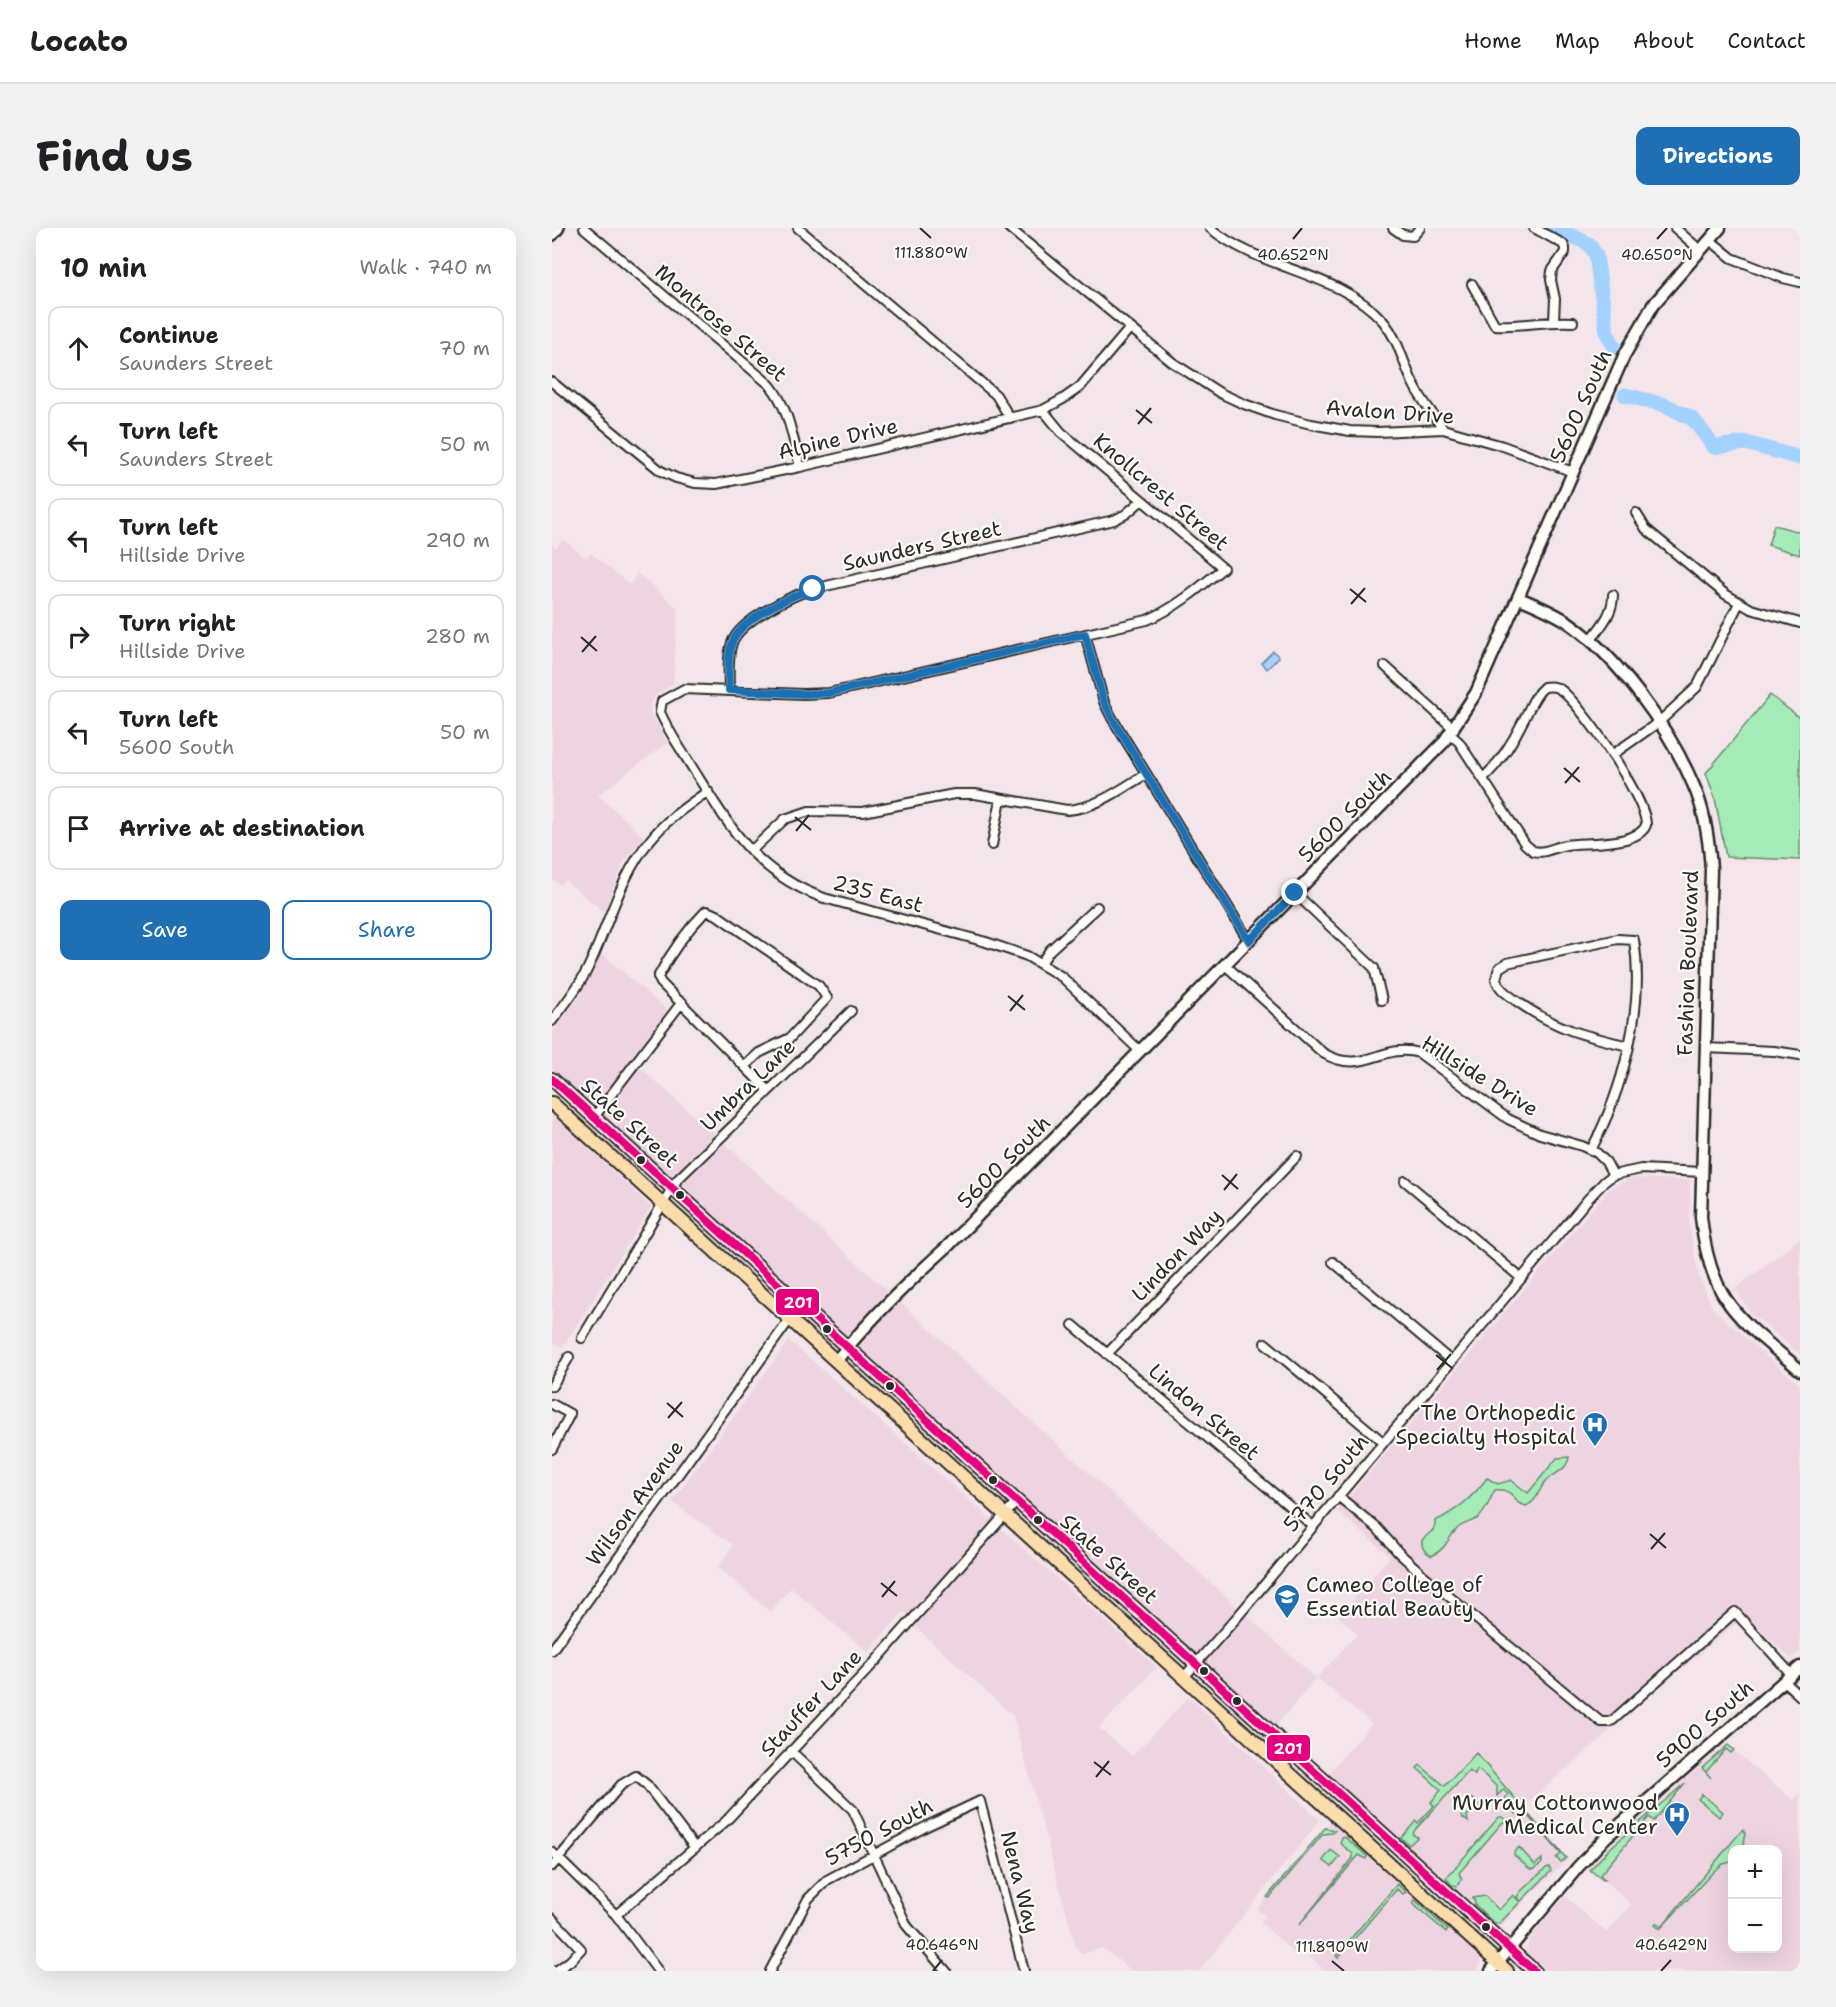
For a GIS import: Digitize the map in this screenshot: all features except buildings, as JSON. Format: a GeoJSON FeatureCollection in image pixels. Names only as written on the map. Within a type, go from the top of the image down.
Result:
{"type":"FeatureCollection","features":[{"type":"Feature","properties":{"kind":"main road","name":"State Street"},"geometry":{"type":"LineString","coordinates":[[552,1079],[1534,1971]]}},
{"type":"Feature","properties":{"kind":"main road","name":"State Street"},"geometry":{"type":"LineString","coordinates":[[552,1103],[1184,1677],[1498,1968]]}},
{"type":"Feature","properties":{"kind":"street"},"geometry":{"type":"LineString","coordinates":[[552,235],[558,228]]}},
{"type":"Feature","properties":{"kind":"street","name":"Montrose Street"},"geometry":{"type":"LineString","coordinates":[[584,228],[770,385],[785,410],[800,467]]}},
{"type":"Feature","properties":{"kind":"street"},"geometry":{"type":"LineString","coordinates":[[798,228],[996,395],[1010,418]]}},
{"type":"Feature","properties":{"kind":"street","name":"Avalon Drive"},"geometry":{"type":"LineString","coordinates":[[1009,228],[1172,362],[1194,378],[1244,404],[1275,415],[1350,431],[1443,429],[1503,446],[1573,472]]}},
{"type":"Feature","properties":{"kind":"street"},"geometry":{"type":"LineString","coordinates":[[1210,228],[1232,244],[1253,255],[1332,285],[1371,310],[1393,333],[1416,389],[1443,429]]}},
{"type":"Feature","properties":{"kind":"street"},"geometry":{"type":"LineString","coordinates":[[1393,228],[1403,235],[1413,236],[1420,228]]}},
{"type":"Feature","properties":{"kind":"street"},"geometry":{"type":"LineString","coordinates":[[1534,228],[1563,244],[1565,248],[1565,252],[1556,264],[1551,280],[1555,299],[1554,320]]}},
{"type":"Feature","properties":{"kind":"street"},"geometry":{"type":"LineString","coordinates":[[1676,228],[1700,250]]}},
{"type":"Feature","properties":{"kind":"street","name":"5600 South"},"geometry":{"type":"LineString","coordinates":[[836,1362],[915,1276],[947,1247],[1249,941],[1427,760],[1452,731],[1476,693],[1636,333],[1653,305],[1720,228]]}},
{"type":"Feature","properties":{"kind":"street"},"geometry":{"type":"LineString","coordinates":[[1710,240],[1732,258],[1783,278],[1800,282]]}},
{"type":"Feature","properties":{"kind":"street"},"geometry":{"type":"LineString","coordinates":[[1472,284],[1495,325],[1515,326],[1554,320],[1573,322]]}},
{"type":"Feature","properties":{"kind":"street","name":"Alpine Drive"},"geometry":{"type":"LineString","coordinates":[[552,382],[661,471],[695,483],[716,484],[800,467],[1042,410],[1080,387],[1130,328]]}},
{"type":"Feature","properties":{"kind":"street","name":"Knollcrest Street"},"geometry":{"type":"LineString","coordinates":[[1042,410],[1061,432],[1223,568],[1164,613],[1147,620],[1085,634]]}},
{"type":"Feature","properties":{"kind":"street","name":"Saunders Street"},"geometry":{"type":"LineString","coordinates":[[729,690],[730,651],[737,634],[752,621],[787,599],[813,589],[1114,520],[1126,514],[1142,500]]}},
{"type":"Feature","properties":{"kind":"street"},"geometry":{"type":"LineString","coordinates":[[1636,513],[1646,529],[1704,578],[1739,603],[1751,609],[1800,623]]}},
{"type":"Feature","properties":{"kind":"street"},"geometry":{"type":"LineString","coordinates":[[1590,641],[1610,614],[1613,595]]}},
{"type":"Feature","properties":{"kind":"street","name":"Fashion Boulevard"},"geometry":{"type":"LineString","coordinates":[[1519,598],[1556,615],[1590,641],[1618,668],[1659,722],[1694,784],[1704,815],[1710,847],[1711,869],[1701,1217],[1703,1235],[1710,1269],[1722,1295],[1744,1322],[1800,1370]]}},
{"type":"Feature","properties":{"kind":"street"},"geometry":{"type":"LineString","coordinates":[[1612,755],[1659,722],[1689,697],[1739,603]]}},
{"type":"Feature","properties":{"kind":"street"},"geometry":{"type":"LineString","coordinates":[[729,690],[829,693],[1085,634],[1104,702],[1249,941]]}},
{"type":"Feature","properties":{"kind":"street"},"geometry":{"type":"LineString","coordinates":[[1385,666],[1452,731],[1525,844],[1533,851],[1546,852],[1566,845],[1582,846],[1632,837],[1644,830],[1647,820],[1638,797],[1612,755],[1566,695],[1552,686],[1544,687],[1536,695],[1509,747],[1483,778]]}},
{"type":"Feature","properties":{"kind":"street","name":"235 East"},"geometry":{"type":"LineString","coordinates":[[729,690],[684,689],[662,701],[659,708],[668,727],[708,791],[751,851],[771,870],[804,891],[848,906],[1008,948],[1041,963],[1076,988],[1140,1051]]}},
{"type":"Feature","properties":{"kind":"street"},"geometry":{"type":"LineString","coordinates":[[751,851],[786,819],[809,811],[863,812],[954,794],[975,794],[1067,810],[1079,809],[1093,806],[1146,774]]}},
{"type":"Feature","properties":{"kind":"street"},"geometry":{"type":"LineString","coordinates":[[552,1021],[575,991],[588,968],[616,898],[636,859],[663,825],[708,791]]}},
{"type":"Feature","properties":{"kind":"street"},"geometry":{"type":"LineString","coordinates":[[992,845],[1001,799]]}},
{"type":"Feature","properties":{"kind":"street"},"geometry":{"type":"LineString","coordinates":[[1295,893],[1374,968],[1382,1000]]}},
{"type":"Feature","properties":{"kind":"street"},"geometry":{"type":"LineString","coordinates":[[1041,963],[1050,950],[1097,907]]}},
{"type":"Feature","properties":{"kind":"street"},"geometry":{"type":"LineString","coordinates":[[745,1066],[759,1053],[790,1038],[828,998],[819,986],[717,915],[706,911],[696,921],[658,977],[661,983],[768,1090]]}},
{"type":"Feature","properties":{"kind":"street"},"geometry":{"type":"LineString","coordinates":[[1629,1046],[1579,1034],[1556,1026],[1538,1016],[1500,988],[1496,979],[1499,968],[1507,963],[1618,939],[1634,940],[1636,956],[1634,1023],[1629,1046],[1624,1066],[1591,1150],[1602,1158],[1613,1175],[1641,1169],[1702,1172]]}},
{"type":"Feature","properties":{"kind":"street","name":"Hillside Drive"},"geometry":{"type":"LineString","coordinates":[[1225,965],[1323,1053],[1336,1060],[1359,1062],[1401,1050],[1419,1053],[1508,1119],[1540,1134],[1591,1150]]}},
{"type":"Feature","properties":{"kind":"street"},"geometry":{"type":"LineString","coordinates":[[594,1117],[681,1002]]}},
{"type":"Feature","properties":{"kind":"street","name":"Umbra Lane"},"geometry":{"type":"LineString","coordinates":[[582,1338],[662,1203],[680,1177],[851,1011]]}},
{"type":"Feature","properties":{"kind":"street"},"geometry":{"type":"LineString","coordinates":[[1706,1048],[1774,1051],[1800,1055]]}},
{"type":"Feature","properties":{"kind":"street","name":"Lindon Way"},"geometry":{"type":"LineString","coordinates":[[1107,1354],[1297,1156]]}},
{"type":"Feature","properties":{"kind":"street","name":"5770 South"},"geometry":{"type":"LineString","coordinates":[[1184,1677],[1588,1199],[1613,1175]]}},
{"type":"Feature","properties":{"kind":"street"},"geometry":{"type":"LineString","coordinates":[[1405,1181],[1521,1278]]}},
{"type":"Feature","properties":{"kind":"street"},"geometry":{"type":"LineString","coordinates":[[1333,1262],[1450,1361]]}},
{"type":"Feature","properties":{"kind":"street","name":"Wilson Avenue"},"geometry":{"type":"LineString","coordinates":[[552,1650],[790,1319]]}},
{"type":"Feature","properties":{"kind":"street","name":"Lindon Street"},"geometry":{"type":"LineString","coordinates":[[1073,1325],[1313,1526]]}},
{"type":"Feature","properties":{"kind":"street"},"geometry":{"type":"LineString","coordinates":[[1265,1343],[1383,1442]]}},
{"type":"Feature","properties":{"kind":"street"},"geometry":{"type":"LineString","coordinates":[[552,1386],[569,1357]]}},
{"type":"Feature","properties":{"kind":"street"},"geometry":{"type":"LineString","coordinates":[[552,1404],[570,1414],[552,1449]]}},
{"type":"Feature","properties":{"kind":"street"},"geometry":{"type":"LineString","coordinates":[[1338,1496],[1377,1528],[1409,1562],[1601,1722],[1613,1720],[1735,1612],[1800,1696]]}},
{"type":"Feature","properties":{"kind":"street","name":"Stauffer Lane"},"geometry":{"type":"LineString","coordinates":[[616,1915],[726,1821],[879,1657],[1017,1501]]}},
{"type":"Feature","properties":{"kind":"street","name":"5900 South"},"geometry":{"type":"LineString","coordinates":[[1498,1968],[1509,1949],[1606,1837],[1800,1667]]}},
{"type":"Feature","properties":{"kind":"street"},"geometry":{"type":"LineString","coordinates":[[791,1751],[853,1810],[907,1926],[946,1971]]}},
{"type":"Feature","properties":{"kind":"street"},"geometry":{"type":"LineString","coordinates":[[552,1866],[621,1785],[636,1776],[647,1785],[695,1848]]}},
{"type":"Feature","properties":{"kind":"street","name":"5750 South"},"geometry":{"type":"LineString","coordinates":[[770,1971],[808,1899],[817,1889],[837,1873],[980,1801]]}},
{"type":"Feature","properties":{"kind":"street","name":"Nena Way"},"geometry":{"type":"LineString","coordinates":[[980,1801],[1024,1971]]}},
{"type":"Feature","properties":{"kind":"street"},"geometry":{"type":"LineString","coordinates":[[552,1852],[616,1915],[658,1971]]}},
{"type":"Feature","properties":{"kind":"street"},"geometry":{"type":"LineString","coordinates":[[552,1918],[581,1949],[556,1971]]}},
{"type":"Feature","properties":{"kind":"shaded area"},"geometry":{"type":"Polygon","coordinates":[[[563,539],[586,558],[591,553],[630,585],[637,573],[678,608],[673,684],[656,695],[650,706],[650,712],[668,742],[598,795],[644,837],[624,862],[604,912],[565,880],[560,885],[552,879],[552,544],[556,548],[563,539]]]}},
{"type":"Feature","properties":{"kind":"shaded area"},"geometry":{"type":"Polygon","coordinates":[[[601,953],[667,1010],[631,1059],[1316,1678],[1275,1727],[552,1069],[552,1034],[580,995],[601,953]]]}},
{"type":"Feature","properties":{"kind":"shaded area"},"geometry":{"type":"Polygon","coordinates":[[[552,1114],[651,1207],[563,1347],[552,1342],[552,1114]]]}},
{"type":"Feature","properties":{"kind":"shaded area","name":"The Orthopedic Specialty Hospital"},"geometry":{"type":"Polygon","coordinates":[[[1633,1178],[1690,1180],[1689,1223],[1698,1273],[1713,1309],[1800,1385],[1800,1652],[1791,1659],[1746,1615],[1523,1807],[1568,1860],[1531,1894],[1502,1926],[1497,1927],[1327,1774],[1372,1724],[1317,1678],[1357,1634],[1339,1616],[1390,1556],[1337,1511],[1611,1187],[1633,1178]]]}},
{"type":"Feature","properties":{"kind":"shaded area"},"geometry":{"type":"Polygon","coordinates":[[[1800,1238],[1800,1354],[1753,1315],[1735,1289],[1800,1238]]]}},
{"type":"Feature","properties":{"kind":"shaded area"},"geometry":{"type":"Polygon","coordinates":[[[789,1340],[1157,1667],[1099,1728],[1132,1756],[1189,1697],[1320,1820],[1199,1971],[1132,1971],[1103,1948],[1082,1954],[1076,1948],[1013,1716],[915,1626],[904,1611],[868,1652],[791,1588],[770,1612],[718,1567],[733,1545],[672,1502],[789,1340]]]}},
{"type":"Feature","properties":{"kind":"shaded area"},"geometry":{"type":"Polygon","coordinates":[[[1726,1744],[1793,1800],[1800,1793],[1800,1971],[1544,1971],[1529,1956],[1527,1947],[1530,1938],[1565,1896],[1607,1933],[1631,1904],[1589,1868],[1613,1843],[1726,1744]]]}},
{"type":"Feature","properties":{"kind":"shaded area"},"geometry":{"type":"Polygon","coordinates":[[[1331,1821],[1479,1956],[1481,1963],[1476,1971],[1325,1971],[1301,1948],[1294,1953],[1260,1922],[1265,1916],[1257,1909],[1331,1821]]]}},
{"type":"Feature","properties":{"kind":"green space"},"geometry":{"type":"Polygon","coordinates":[[[1774,525],[1800,532],[1800,555],[1768,545],[1774,525]]]}},
{"type":"Feature","properties":{"kind":"green space"},"geometry":{"type":"Polygon","coordinates":[[[1770,695],[1800,718],[1800,860],[1726,857],[1715,798],[1706,773],[1770,695]]]}},
{"type":"Feature","properties":{"kind":"green space"},"geometry":{"type":"Polygon","coordinates":[[[1569,1457],[1566,1465],[1543,1484],[1530,1504],[1526,1506],[1518,1503],[1509,1492],[1495,1490],[1481,1515],[1459,1527],[1442,1549],[1432,1556],[1424,1550],[1422,1540],[1433,1530],[1435,1521],[1464,1503],[1487,1478],[1498,1484],[1511,1480],[1528,1493],[1557,1458],[1569,1457]]]}},
{"type":"Feature","properties":{"kind":"green space"},"geometry":{"type":"Polygon","coordinates":[[[1728,1745],[1734,1750],[1731,1753],[1726,1749],[1706,1772],[1711,1778],[1702,1768],[1728,1745]]]}},
{"type":"Feature","properties":{"kind":"green space"},"geometry":{"type":"Polygon","coordinates":[[[1476,1753],[1566,1858],[1561,1862],[1556,1858],[1561,1854],[1527,1815],[1521,1818],[1503,1802],[1508,1794],[1503,1790],[1497,1796],[1497,1787],[1477,1770],[1475,1775],[1469,1771],[1414,1831],[1413,1835],[1418,1837],[1409,1845],[1401,1838],[1434,1806],[1431,1802],[1441,1790],[1417,1768],[1420,1765],[1445,1786],[1476,1753]]]}},
{"type":"Feature","properties":{"kind":"green space"},"geometry":{"type":"Polygon","coordinates":[[[1685,1783],[1654,1821],[1649,1817],[1600,1875],[1605,1880],[1590,1870],[1608,1850],[1685,1783]]]}},
{"type":"Feature","properties":{"kind":"green space"},"geometry":{"type":"Polygon","coordinates":[[[1702,1794],[1723,1812],[1719,1817],[1698,1799],[1702,1794]]]}},
{"type":"Feature","properties":{"kind":"green space"},"geometry":{"type":"Polygon","coordinates":[[[1472,1799],[1478,1802],[1481,1809],[1478,1814],[1476,1810],[1467,1816],[1468,1822],[1462,1817],[1463,1812],[1460,1809],[1472,1799]]]}},
{"type":"Feature","properties":{"kind":"green space"},"geometry":{"type":"Polygon","coordinates":[[[1499,1817],[1507,1821],[1502,1823],[1459,1873],[1462,1879],[1457,1886],[1452,1885],[1446,1878],[1499,1817]]]}},
{"type":"Feature","properties":{"kind":"green space"},"geometry":{"type":"Polygon","coordinates":[[[1325,1828],[1335,1830],[1333,1833],[1323,1834],[1269,1898],[1267,1897],[1325,1828]]]}},
{"type":"Feature","properties":{"kind":"green space"},"geometry":{"type":"Polygon","coordinates":[[[1743,1829],[1746,1833],[1744,1845],[1730,1845],[1743,1829]]]}},
{"type":"Feature","properties":{"kind":"green space"},"geometry":{"type":"Polygon","coordinates":[[[1342,1837],[1367,1856],[1366,1859],[1359,1855],[1299,1925],[1353,1858],[1353,1854],[1340,1843],[1342,1837]]]}},
{"type":"Feature","properties":{"kind":"green space"},"geometry":{"type":"Polygon","coordinates":[[[1519,1847],[1535,1865],[1542,1859],[1542,1863],[1535,1869],[1530,1869],[1514,1855],[1519,1847]]]}},
{"type":"Feature","properties":{"kind":"green space"},"geometry":{"type":"Polygon","coordinates":[[[1728,1847],[1728,1863],[1714,1871],[1660,1929],[1655,1925],[1656,1923],[1661,1927],[1728,1847]]]}},
{"type":"Feature","properties":{"kind":"green space"},"geometry":{"type":"Polygon","coordinates":[[[1331,1850],[1340,1857],[1332,1867],[1323,1860],[1331,1850]]]}},
{"type":"Feature","properties":{"kind":"green space"},"geometry":{"type":"Polygon","coordinates":[[[1549,1867],[1551,1871],[1521,1901],[1517,1897],[1520,1892],[1549,1867]]]}},
{"type":"Feature","properties":{"kind":"green space"},"geometry":{"type":"Polygon","coordinates":[[[1397,1884],[1406,1892],[1403,1894],[1397,1889],[1338,1958],[1336,1956],[1397,1884]]]}},
{"type":"Feature","properties":{"kind":"green space"},"geometry":{"type":"Polygon","coordinates":[[[1513,1895],[1520,1902],[1499,1924],[1494,1923],[1474,1904],[1475,1901],[1472,1898],[1485,1896],[1499,1910],[1513,1895]]]}},
{"type":"Feature","properties":{"kind":"green space"},"geometry":{"type":"Polygon","coordinates":[[[1415,1900],[1448,1930],[1446,1932],[1413,1904],[1415,1900]]]}},
{"type":"Feature","properties":{"kind":"water"},"geometry":{"type":"Polygon","coordinates":[[[1273,651],[1279,657],[1267,669],[1261,663],[1273,651]]]}},
{"type":"Feature","properties":{"kind":"waterway"},"geometry":{"type":"LineString","coordinates":[[1555,228],[1589,244],[1596,255],[1607,333],[1615,348]]}},
{"type":"Feature","properties":{"kind":"waterway"},"geometry":{"type":"LineString","coordinates":[[1625,395],[1665,405],[1693,419],[1714,447],[1746,443],[1800,458]]}},
{"type":"Feature","properties":{"kind":"transit line","name":"201"},"geometry":{"type":"LineString","coordinates":[[552,1079],[1534,1971]]}},
{"type":"Feature","properties":{"kind":"place","name":"The Orthopedic Specialty Hospital"},"geometry":{"type":"Point","coordinates":[1595,1448]}},
{"type":"Feature","properties":{"kind":"place","name":"Cameo College of Essential Beauty"},"geometry":{"type":"Point","coordinates":[1287,1620]}},
{"type":"Feature","properties":{"kind":"place","name":"Murray Cottonwood Medical Center"},"geometry":{"type":"Point","coordinates":[1677,1838]}},
{"type":"Feature","properties":{"kind":"route"},"geometry":{"type":"LineString","coordinates":[[813,589],[787,599],[752,621],[737,634],[732,641],[730,651],[729,690],[829,693],[1085,634],[1104,702],[1112,718],[1249,941],[1295,893]]}}]}
